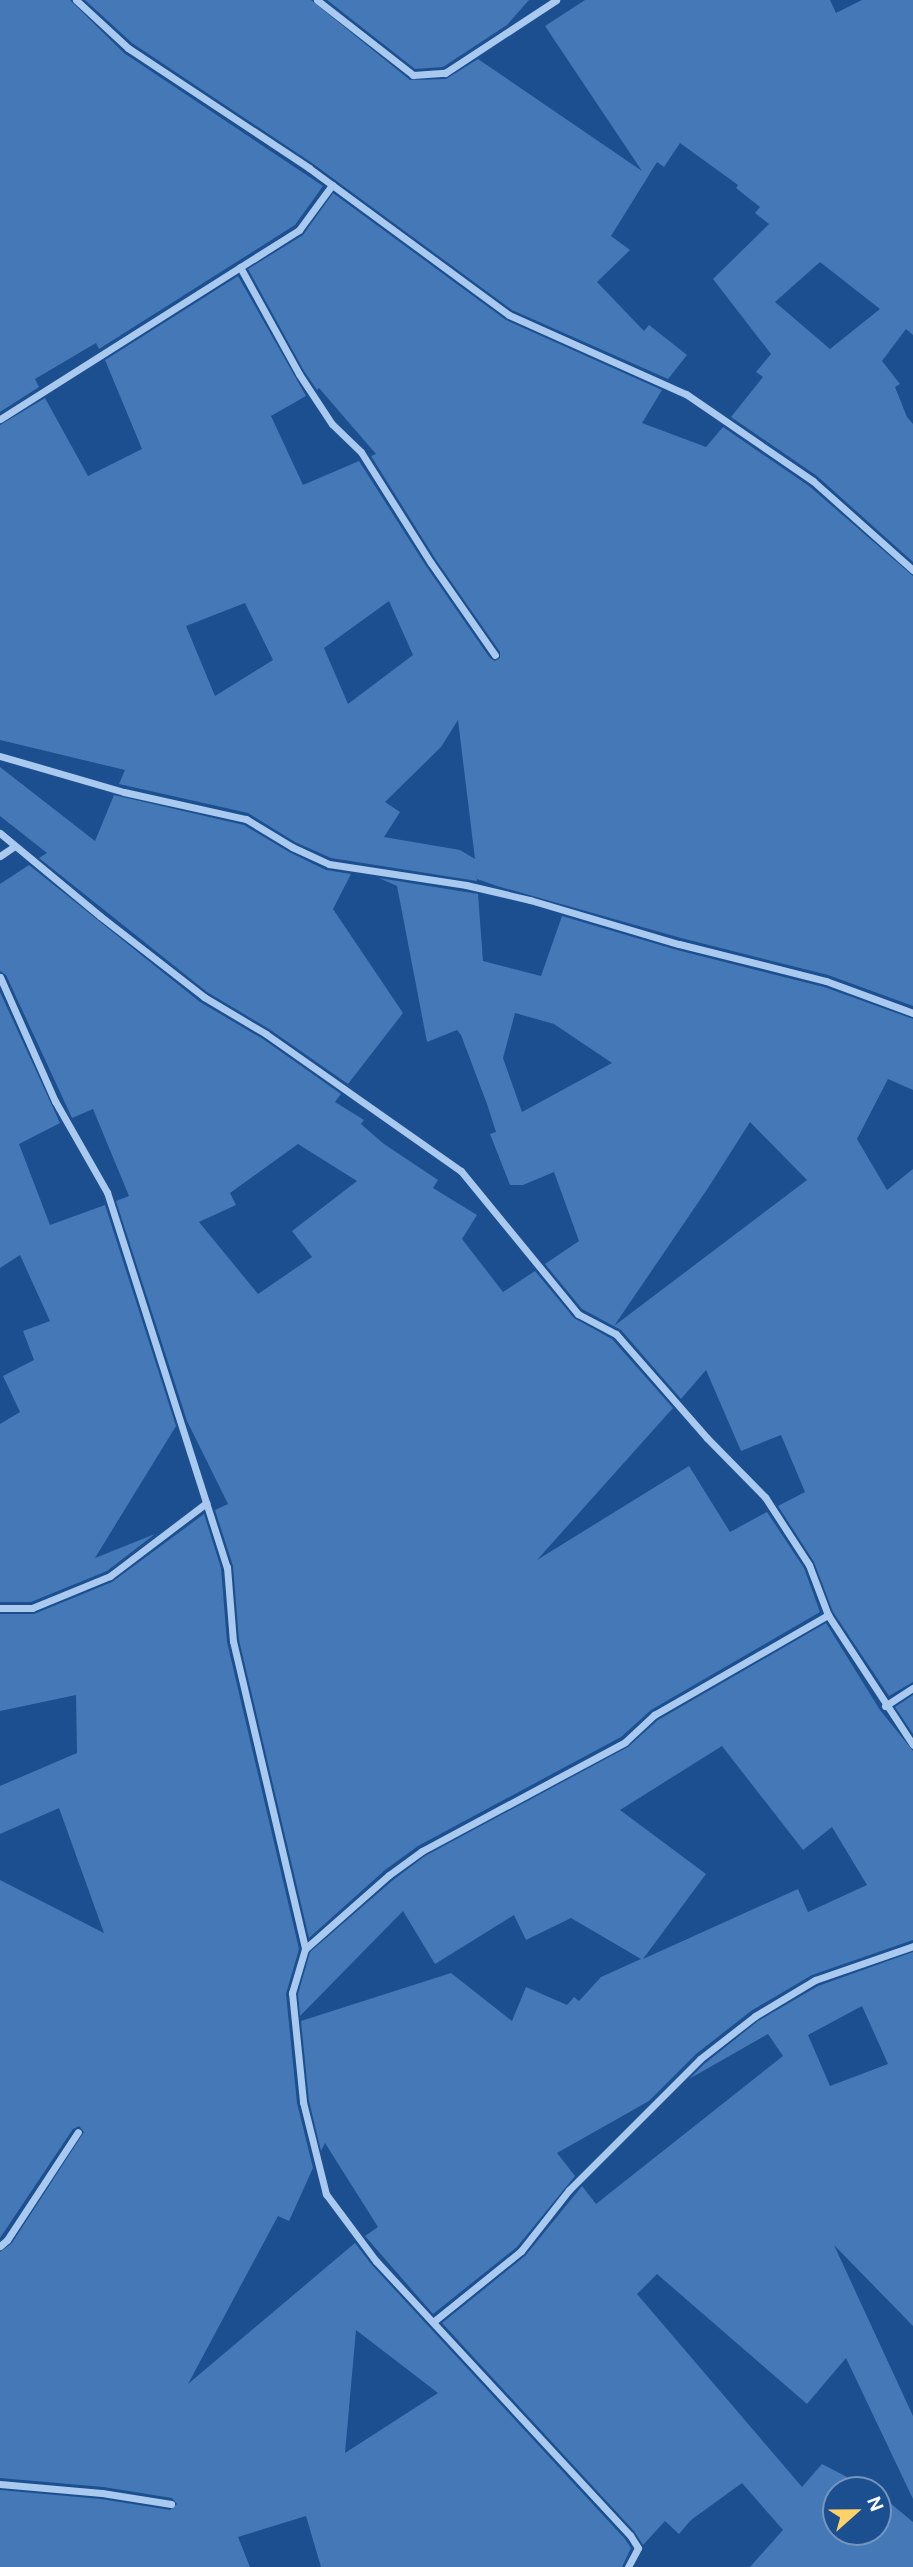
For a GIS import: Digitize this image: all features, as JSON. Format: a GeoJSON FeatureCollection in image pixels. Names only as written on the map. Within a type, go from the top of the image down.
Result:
{"type":"FeatureCollection","features":[{"type":"Feature","properties":{"kind":"street"},"geometry":{"type":"LineString","coordinates":[[76,0],[128,48],[332,185],[509,315],[686,394],[813,481],[913,570]]}},
{"type":"Feature","properties":{"kind":"street"},"geometry":{"type":"LineString","coordinates":[[317,0],[413,75],[445,73],[556,0]]}},
{"type":"Feature","properties":{"kind":"street"},"geometry":{"type":"LineString","coordinates":[[0,419],[299,230],[332,185]]}},
{"type":"Feature","properties":{"kind":"street"},"geometry":{"type":"LineString","coordinates":[[240,267],[299,374],[332,424],[361,452],[432,564],[495,655]]}},
{"type":"Feature","properties":{"kind":"street"},"geometry":{"type":"LineString","coordinates":[[0,756],[124,792],[246,820],[292,847],[330,864],[466,885],[530,900],[678,944],[826,981],[913,1013]]}},
{"type":"Feature","properties":{"kind":"street"},"geometry":{"type":"LineString","coordinates":[[0,833],[204,997],[266,1034],[461,1171],[578,1314],[617,1334],[707,1438],[765,1497],[809,1565],[828,1615],[913,1745]]}},
{"type":"Feature","properties":{"kind":"street"},"geometry":{"type":"LineString","coordinates":[[0,856],[15,846]]}},
{"type":"Feature","properties":{"kind":"street"},"geometry":{"type":"LineString","coordinates":[[0,977],[55,1101],[107,1192],[228,1567],[233,1641],[304,1949],[292,1993],[303,2102],[326,2194],[376,2261],[630,2535],[638,2548],[628,2567]]}},
{"type":"Feature","properties":{"kind":"street"},"geometry":{"type":"LineString","coordinates":[[0,1608],[32,1608],[110,1576],[206,1503]]}},
{"type":"Feature","properties":{"kind":"street"},"geometry":{"type":"LineString","coordinates":[[304,1949],[389,1875],[422,1851],[625,1742],[654,1715],[828,1615]]}},
{"type":"Feature","properties":{"kind":"street"},"geometry":{"type":"LineString","coordinates":[[885,1706],[913,1688]]}},
{"type":"Feature","properties":{"kind":"street"},"geometry":{"type":"LineString","coordinates":[[433,2322],[521,2252],[569,2190],[700,2059],[755,2016],[815,1980],[913,1946]]}},
{"type":"Feature","properties":{"kind":"street"},"geometry":{"type":"LineString","coordinates":[[0,2246],[7,2240],[78,2132]]}},
{"type":"Feature","properties":{"kind":"street"},"geometry":{"type":"LineString","coordinates":[[0,2484],[102,2493],[171,2504]]}},
{"type":"Feature","properties":{"kind":"building"},"geometry":{"type":"Polygon","coordinates":[[[0,0],[70,0],[124,53],[323,186],[295,225],[99,349],[96,343],[35,379],[39,387],[0,412],[0,0]]]}},
{"type":"Feature","properties":{"kind":"building"},"geometry":{"type":"Polygon","coordinates":[[[85,0],[311,0],[410,80],[446,79],[478,59],[642,171],[545,26],[585,0],[830,0],[836,13],[862,0],[913,0],[913,335],[906,329],[882,361],[900,384],[895,387],[907,417],[913,424],[913,562],[817,476],[731,417],[763,377],[756,372],[771,354],[713,279],[769,224],[755,213],[760,207],[736,188],[738,185],[680,143],[664,167],[657,162],[611,236],[630,250],[597,282],[644,331],[649,325],[687,355],[668,379],[512,310],[312,163],[132,43],[85,0]],[[820,262],[775,302],[830,349],[880,309],[820,262]]]}},
{"type":"Feature","properties":{"kind":"building"},"geometry":{"type":"Polygon","coordinates":[[[327,0],[529,0],[507,25],[443,67],[415,69],[327,0]]]}},
{"type":"Feature","properties":{"kind":"building"},"geometry":{"type":"Polygon","coordinates":[[[333,193],[506,320],[662,390],[642,423],[706,447],[723,427],[809,486],[913,576],[913,1006],[828,975],[681,938],[497,886],[477,879],[476,871],[477,881],[331,858],[295,842],[248,813],[119,784],[125,770],[0,740],[0,425],[45,398],[88,476],[142,449],[105,360],[238,276],[306,396],[271,416],[303,485],[359,461],[426,566],[490,658],[495,661],[500,658],[500,652],[436,560],[371,456],[376,454],[319,388],[317,390],[304,371],[248,269],[303,235],[333,193]],[[389,601],[324,648],[348,704],[413,655],[389,601]],[[245,603],[186,626],[215,696],[273,660],[245,603]],[[458,720],[441,747],[385,802],[400,812],[384,837],[460,850],[475,859],[458,720]]]}},
{"type":"Feature","properties":{"kind":"building"},"geometry":{"type":"Polygon","coordinates":[[[0,767],[95,841],[114,795],[244,825],[326,870],[351,874],[333,909],[403,1013],[348,1084],[269,1029],[207,992],[39,858],[47,853],[0,816],[0,767]]]}},
{"type":"Feature","properties":{"kind":"building"},"geometry":{"type":"Polygon","coordinates":[[[29,865],[200,1002],[263,1039],[341,1094],[335,1102],[364,1120],[361,1124],[384,1144],[438,1180],[433,1188],[477,1215],[462,1239],[503,1292],[535,1271],[574,1318],[612,1339],[673,1408],[537,1560],[689,1466],[730,1532],[767,1512],[804,1568],[820,1612],[651,1710],[621,1737],[418,1846],[385,1870],[309,1938],[239,1640],[233,1566],[215,1510],[228,1504],[187,1421],[116,1201],[129,1196],[93,1109],[72,1118],[6,975],[0,971],[0,884],[29,865]],[[298,1144],[230,1193],[236,1205],[199,1222],[258,1294],[312,1257],[292,1231],[357,1181],[298,1144]]]}},
{"type":"Feature","properties":{"kind":"building"},"geometry":{"type":"Polygon","coordinates":[[[379,878],[478,894],[483,961],[541,976],[562,916],[677,950],[824,987],[913,1019],[913,1090],[888,1079],[857,1139],[887,1190],[913,1169],[913,1682],[889,1696],[833,1612],[814,1562],[778,1506],[805,1492],[781,1435],[741,1451],[706,1370],[681,1399],[621,1330],[582,1309],[545,1264],[579,1241],[554,1172],[523,1185],[510,1185],[490,1134],[496,1132],[487,1104],[461,1035],[457,1030],[427,1042],[397,886],[379,878]],[[515,1013],[503,1058],[522,1112],[612,1063],[554,1024],[515,1013]],[[750,1122],[708,1188],[614,1326],[807,1180],[750,1122]]]}},
{"type":"Feature","properties":{"kind":"building"},"geometry":{"type":"Polygon","coordinates":[[[0,992],[60,1123],[19,1144],[50,1225],[105,1205],[176,1426],[95,1558],[155,1534],[107,1571],[31,1602],[0,1602],[0,1424],[20,1412],[3,1376],[34,1360],[23,1331],[50,1321],[20,1255],[0,1268],[0,992]]]}},
{"type":"Feature","properties":{"kind":"building"},"geometry":{"type":"Polygon","coordinates":[[[204,1514],[221,1568],[227,1642],[299,1949],[286,1994],[297,2103],[313,2168],[289,2221],[278,2216],[188,2384],[355,2243],[372,2265],[625,2539],[631,2548],[622,2567],[321,2567],[306,2516],[238,2537],[250,2567],[0,2567],[0,2490],[101,2499],[170,2510],[177,2504],[172,2498],[103,2487],[0,2478],[0,2252],[12,2243],[84,2132],[79,2126],[73,2129],[0,2238],[0,1880],[104,1933],[59,1808],[0,1834],[0,1786],[77,1753],[76,1695],[0,1711],[0,1614],[34,1614],[112,1582],[204,1514]],[[356,2330],[345,2453],[438,2393],[356,2330]]]}},
{"type":"Feature","properties":{"kind":"building"},"geometry":{"type":"Polygon","coordinates":[[[826,1623],[880,1710],[913,1751],[913,1940],[812,1975],[751,2011],[696,2054],[649,2101],[557,2153],[575,2176],[517,2247],[433,2314],[365,2236],[378,2227],[325,2143],[321,2151],[309,2101],[301,2021],[451,1973],[512,2021],[526,1987],[567,2005],[574,1997],[579,2001],[601,1977],[641,1959],[571,1918],[526,1940],[514,1915],[435,1964],[403,1911],[300,2016],[298,1994],[310,1952],[425,1856],[628,1747],[658,1720],[826,1623]],[[722,1746],[620,1810],[706,1874],[643,1959],[798,1889],[808,1912],[867,1885],[832,1827],[803,1850],[722,1746]]]}},
{"type":"Feature","properties":{"kind":"building"},"geometry":{"type":"Polygon","coordinates":[[[913,1695],[913,1734],[895,1707],[913,1695]]]}},
{"type":"Feature","properties":{"kind":"building"},"geometry":{"type":"Polygon","coordinates":[[[913,1952],[913,2326],[834,2245],[913,2416],[913,2499],[846,2358],[807,2404],[657,2274],[637,2294],[802,2487],[822,2464],[845,2476],[822,2476],[822,2546],[892,2546],[892,2505],[913,2522],[913,2567],[750,2567],[783,2530],[742,2483],[691,2520],[679,2534],[665,2521],[643,2545],[634,2531],[442,2323],[525,2256],[582,2186],[596,2204],[783,2056],[768,2034],[689,2079],[758,2021],[818,1986],[913,1952]],[[862,2006],[808,2035],[830,2086],[888,2064],[862,2006]]]}}]}
